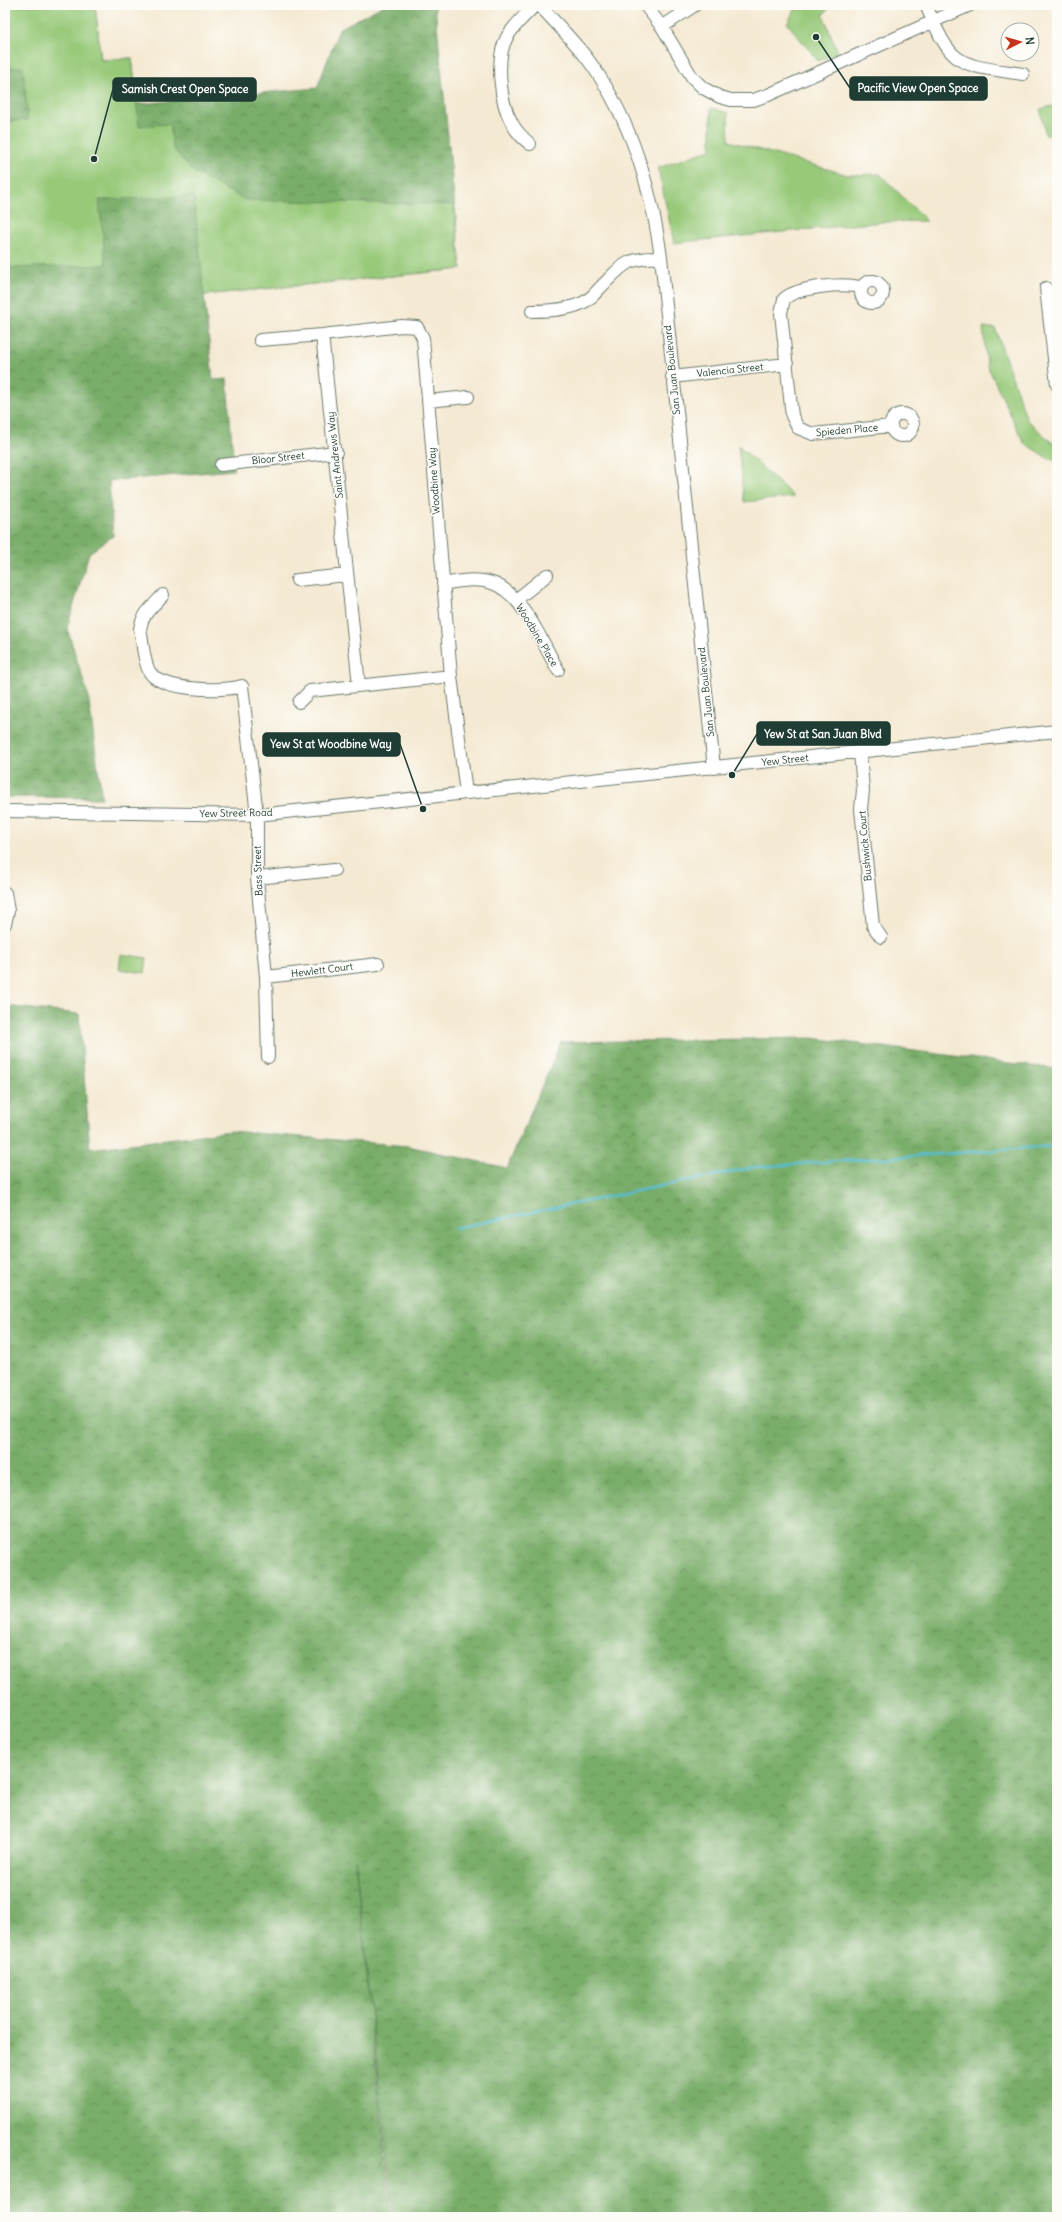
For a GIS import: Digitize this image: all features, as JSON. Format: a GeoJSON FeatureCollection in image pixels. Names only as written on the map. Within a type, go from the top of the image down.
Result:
{"type":"FeatureCollection","features":[{"type":"Feature","properties":{"kind":"street"},"geometry":{"type":"LineString","coordinates":[[530,144],[516,130],[507,114],[504,103],[500,57],[504,43],[511,31],[535,5]]}},
{"type":"Feature","properties":{"kind":"street","name":"San Juan Boulevard"},"geometry":{"type":"LineString","coordinates":[[539,5],[586,58],[603,82],[624,120],[648,190],[662,257],[672,377],[714,768]]}},
{"type":"Feature","properties":{"kind":"street"},"geometry":{"type":"LineString","coordinates":[[646,5],[662,27],[695,81],[720,97],[743,101],[768,95],[970,5]]}},
{"type":"Feature","properties":{"kind":"street"},"geometry":{"type":"LineString","coordinates":[[662,27],[695,5]]}},
{"type":"Feature","properties":{"kind":"street"},"geometry":{"type":"LineString","coordinates":[[926,5],[945,46],[960,60],[973,67],[1023,74]]}},
{"type":"Feature","properties":{"kind":"street"},"geometry":{"type":"LineString","coordinates":[[532,310],[570,308],[581,304],[591,297],[624,263],[636,258],[662,257]]}},
{"type":"Feature","properties":{"kind":"street","name":"Spieden Place"},"geometry":{"type":"LineString","coordinates":[[862,288],[852,284],[796,291],[784,299],[782,312],[792,416],[794,423],[802,431],[814,434],[891,426]]}},
{"type":"Feature","properties":{"kind":"street"},"geometry":{"type":"LineString","coordinates":[[1046,288],[1054,337],[1057,384]]}},
{"type":"Feature","properties":{"kind":"street","name":"Woodbine Way"},"geometry":{"type":"LineString","coordinates":[[260,340],[402,326],[417,327],[424,338],[442,584],[451,676],[466,793]]}},
{"type":"Feature","properties":{"kind":"street","name":"Saint Andrews Way"},"geometry":{"type":"LineString","coordinates":[[322,335],[336,452],[359,685]]}},
{"type":"Feature","properties":{"kind":"street","name":"Valencia Street"},"geometry":{"type":"LineString","coordinates":[[672,377],[787,364]]}},
{"type":"Feature","properties":{"kind":"street"},"geometry":{"type":"LineString","coordinates":[[428,401],[468,397]]}},
{"type":"Feature","properties":{"kind":"street","name":"Bloor Street"},"geometry":{"type":"LineString","coordinates":[[221,465],[336,452]]}},
{"type":"Feature","properties":{"kind":"street"},"geometry":{"type":"LineString","coordinates":[[297,580],[347,575]]}},
{"type":"Feature","properties":{"kind":"street","name":"Woodbine Place"},"geometry":{"type":"LineString","coordinates":[[516,600],[547,575]]}},
{"type":"Feature","properties":{"kind":"street","name":"Woodbine Place"},"geometry":{"type":"LineString","coordinates":[[442,584],[463,580],[488,582],[500,586],[516,600],[558,670]]}},
{"type":"Feature","properties":{"kind":"street","name":"Bass Street"},"geometry":{"type":"LineString","coordinates":[[163,595],[142,616],[140,623],[149,671],[156,679],[184,687],[218,690],[232,689],[242,686],[257,815],[257,878],[266,977],[268,1057]]}},
{"type":"Feature","properties":{"kind":"street"},"geometry":{"type":"LineString","coordinates":[[299,702],[310,691],[451,676]]}},
{"type":"Feature","properties":{"kind":"street","name":"Yew Street"},"geometry":{"type":"LineString","coordinates":[[466,793],[1057,731]]}},
{"type":"Feature","properties":{"kind":"street","name":"Bushwick Court"},"geometry":{"type":"LineString","coordinates":[[860,752],[863,790],[861,809],[873,926],[881,937]]}},
{"type":"Feature","properties":{"kind":"street","name":"Yew Street Road"},"geometry":{"type":"LineString","coordinates":[[5,811],[257,815],[466,793]]}},
{"type":"Feature","properties":{"kind":"street"},"geometry":{"type":"LineString","coordinates":[[257,878],[334,870]]}},
{"type":"Feature","properties":{"kind":"street"},"geometry":{"type":"LineString","coordinates":[[5,893],[8,911],[5,924]]}},
{"type":"Feature","properties":{"kind":"street","name":"Hewlett Court"},"geometry":{"type":"LineString","coordinates":[[266,977],[378,964]]}},
{"type":"Feature","properties":{"kind":"green space"},"geometry":{"type":"Polygon","coordinates":[[[5,5],[95,5],[101,60],[132,58],[137,104],[317,88],[339,29],[384,5],[435,5],[461,269],[204,295],[213,380],[227,379],[234,470],[109,481],[113,536],[89,553],[67,628],[88,695],[102,798],[5,797],[5,5]]]}},
{"type":"Feature","properties":{"kind":"green space"},"geometry":{"type":"Polygon","coordinates":[[[5,5],[95,5],[101,60],[132,58],[139,126],[170,124],[173,148],[192,171],[245,200],[454,205],[461,269],[204,295],[194,196],[99,200],[106,265],[5,268],[5,122],[28,120],[23,67],[5,68],[5,5]]]}},
{"type":"Feature","properties":{"kind":"green space"},"geometry":{"type":"Polygon","coordinates":[[[798,5],[832,5],[823,15],[838,52],[818,61],[787,23],[798,5]]]}},
{"type":"Feature","properties":{"kind":"green space"},"geometry":{"type":"Polygon","coordinates":[[[1057,105],[1057,133],[1046,136],[1040,109],[1057,105]]]}},
{"type":"Feature","properties":{"kind":"green space"},"geometry":{"type":"Polygon","coordinates":[[[711,108],[728,113],[729,141],[848,175],[880,174],[927,221],[882,222],[674,243],[658,168],[711,149],[711,108]]]}},
{"type":"Feature","properties":{"kind":"green space"},"geometry":{"type":"Polygon","coordinates":[[[983,328],[995,328],[1027,420],[1057,447],[1057,461],[1049,459],[1024,443],[987,365],[983,328]]]}},
{"type":"Feature","properties":{"kind":"green space"},"geometry":{"type":"Polygon","coordinates":[[[738,445],[794,497],[744,502],[738,445]]]}},
{"type":"Feature","properties":{"kind":"green space"},"geometry":{"type":"Polygon","coordinates":[[[121,954],[147,958],[145,973],[119,969],[121,954]]]}},
{"type":"Feature","properties":{"kind":"green space"},"geometry":{"type":"Polygon","coordinates":[[[5,1006],[79,1014],[90,1149],[230,1131],[408,1146],[507,1168],[561,1042],[812,1038],[1057,1069],[1057,2217],[393,2217],[355,1858],[391,2217],[5,2217],[5,1006]]]}},
{"type":"Feature","properties":{"kind":"waterway"},"geometry":{"type":"LineString","coordinates":[[455,1228],[755,1167],[1057,1146]]}},
{"type":"Feature","properties":{"kind":"place","name":"Pacific View Open Space"},"geometry":{"type":"Point","coordinates":[816,37]}},
{"type":"Feature","properties":{"kind":"place","name":"Samish Crest Open Space"},"geometry":{"type":"Point","coordinates":[94,159]}},
{"type":"Feature","properties":{"kind":"place","name":"Yew St at San Juan Blvd"},"geometry":{"type":"Point","coordinates":[732,775]}},
{"type":"Feature","properties":{"kind":"place","name":"Yew St at Woodbine Way"},"geometry":{"type":"Point","coordinates":[423,809]}}]}
